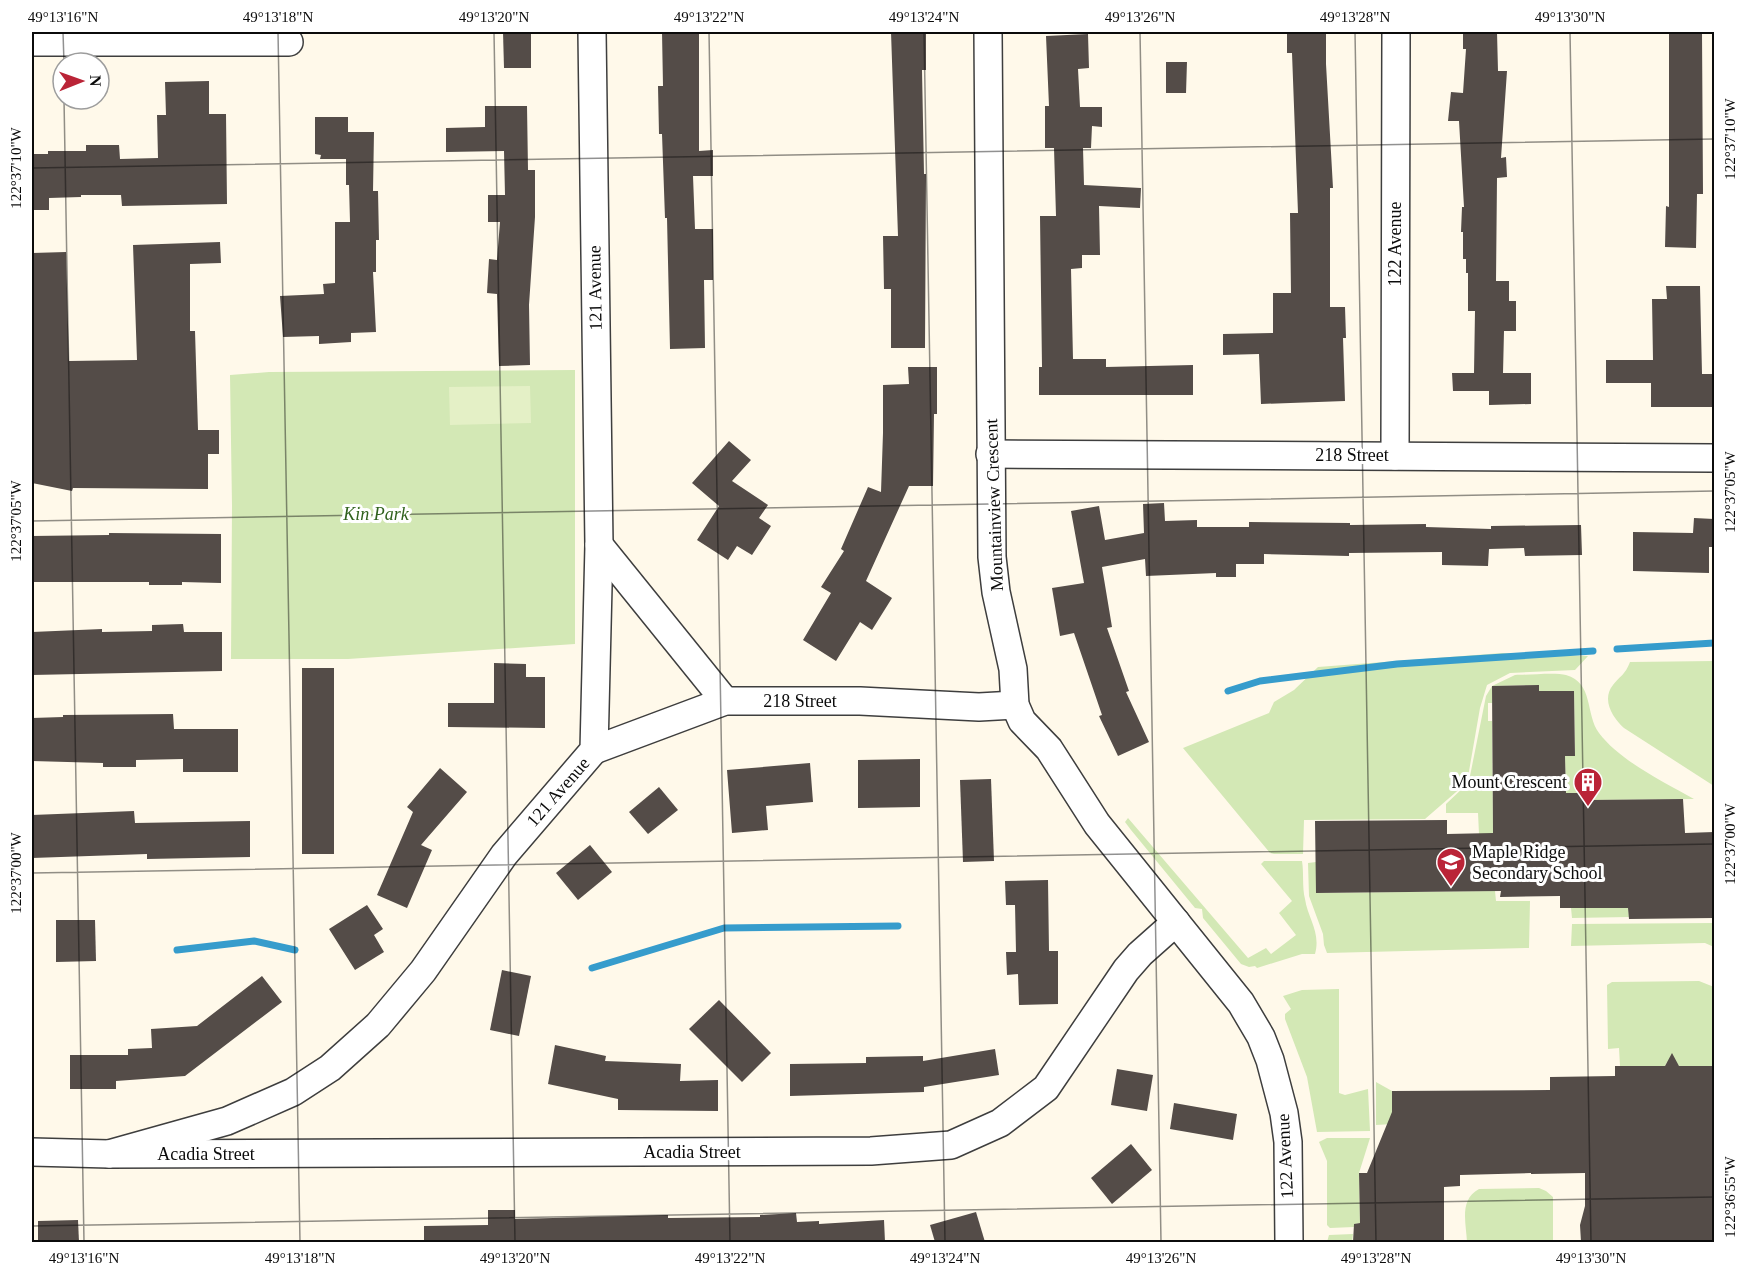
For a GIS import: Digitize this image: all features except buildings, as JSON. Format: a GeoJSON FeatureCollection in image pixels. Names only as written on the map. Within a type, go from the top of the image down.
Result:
{"type":"FeatureCollection","features":[{"type":"Feature","properties":{"kind":"street","name":"121 Avenue"},"geometry":{"type":"LineString","coordinates":[[423,970],[504,855],[594,750],[599,545],[592,32]]}},
{"type":"Feature","properties":{"kind":"street","name":"Mountainview Crescent"},"geometry":{"type":"LineString","coordinates":[[988,32],[990,454],[994,575],[1013,669],[1015,705],[1026,727],[1049,749],[1097,824],[1176,922]]}},
{"type":"Feature","properties":{"kind":"street","name":"122 Avenue"},"geometry":{"type":"LineString","coordinates":[[1395,456],[1396,32]]}},
{"type":"Feature","properties":{"kind":"street"},"geometry":{"type":"LineString","coordinates":[[32,42],[289,42]]}},
{"type":"Feature","properties":{"kind":"street","name":"218 Street"},"geometry":{"type":"LineString","coordinates":[[990,454],[1714,458]]}},
{"type":"Feature","properties":{"kind":"street"},"geometry":{"type":"LineString","coordinates":[[599,545],[725,701]]}},
{"type":"Feature","properties":{"kind":"street","name":"218 Street"},"geometry":{"type":"LineString","coordinates":[[594,750],[725,701],[860,701],[979,707],[1015,705]]}},
{"type":"Feature","properties":{"kind":"street","name":"122 Avenue"},"geometry":{"type":"LineString","coordinates":[[1176,922],[1241,1003],[1261,1037],[1270,1060],[1284,1113],[1288,1143],[1289,1242]]}},
{"type":"Feature","properties":{"kind":"street","name":"Acadia Street"},"geometry":{"type":"LineString","coordinates":[[32,1152],[109,1154],[871,1151],[951,1144],[1000,1123],[1046,1088],[1126,970],[1140,954],[1176,922]]}},
{"type":"Feature","properties":{"kind":"street","name":"Acadia Street"},"geometry":{"type":"LineString","coordinates":[[109,1154],[227,1121],[293,1092],[330,1068],[378,1025],[423,970]]}},
{"type":"Feature","properties":{"kind":"green space","name":"Kin Park"},"geometry":{"type":"Polygon","coordinates":[[[575,370],[575,644],[348,659],[231,659],[230,375],[269,372],[575,370]]]}},
{"type":"Feature","properties":{"kind":"green space"},"geometry":{"type":"Polygon","coordinates":[[[530,386],[531,423],[450,425],[449,387],[530,386]]]}},
{"type":"Feature","properties":{"kind":"green space"},"geometry":{"type":"Polygon","coordinates":[[[1502,653],[1588,656],[1575,670],[1510,673],[1487,685],[1480,708],[1468,777],[1463,786],[1425,819],[1304,820],[1303,854],[1270,853],[1183,748],[1269,713],[1274,702],[1294,690],[1318,667],[1502,653]]]}},
{"type":"Feature","properties":{"kind":"green space"},"geometry":{"type":"Polygon","coordinates":[[[1714,661],[1714,786],[1624,728],[1613,714],[1608,697],[1613,685],[1625,672],[1630,662],[1714,661]]]}},
{"type":"Feature","properties":{"kind":"green space"},"geometry":{"type":"Polygon","coordinates":[[[1556,674],[1575,679],[1585,692],[1599,733],[1608,743],[1630,762],[1694,799],[1589,800],[1588,793],[1566,793],[1565,756],[1575,755],[1574,691],[1539,691],[1539,685],[1492,686],[1515,675],[1556,674]]]}},
{"type":"Feature","properties":{"kind":"green space"},"geometry":{"type":"Polygon","coordinates":[[[1492,686],[1492,703],[1488,703],[1488,721],[1492,721],[1493,835],[1479,834],[1478,813],[1446,813],[1446,804],[1465,786],[1470,776],[1486,696],[1492,686]]]}},
{"type":"Feature","properties":{"kind":"green space"},"geometry":{"type":"Polygon","coordinates":[[[1128,818],[1248,958],[1266,948],[1271,954],[1296,935],[1279,913],[1292,901],[1261,864],[1264,861],[1302,861],[1304,894],[1316,939],[1315,954],[1302,954],[1257,968],[1241,964],[1203,918],[1202,909],[1195,908],[1131,830],[1125,822],[1128,818]]]}},
{"type":"Feature","properties":{"kind":"green space"},"geometry":{"type":"Polygon","coordinates":[[[1316,862],[1317,893],[1495,891],[1496,901],[1530,901],[1529,948],[1327,953],[1323,934],[1309,896],[1308,863],[1316,862]]]}},
{"type":"Feature","properties":{"kind":"green space"},"geometry":{"type":"Polygon","coordinates":[[[1595,905],[1628,905],[1629,917],[1572,918],[1571,908],[1595,908],[1595,905]]]}},
{"type":"Feature","properties":{"kind":"green space"},"geometry":{"type":"Polygon","coordinates":[[[1714,923],[1714,947],[1705,943],[1571,946],[1572,924],[1714,923]]]}},
{"type":"Feature","properties":{"kind":"green space"},"geometry":{"type":"Polygon","coordinates":[[[1699,981],[1714,987],[1714,1066],[1679,1066],[1676,1062],[1667,1062],[1665,1066],[1620,1066],[1619,1048],[1608,1049],[1607,985],[1612,982],[1699,981]]]}},
{"type":"Feature","properties":{"kind":"green space"},"geometry":{"type":"Polygon","coordinates":[[[1339,989],[1339,1093],[1345,1095],[1368,1089],[1370,1131],[1317,1132],[1307,1077],[1285,1019],[1285,1014],[1291,1009],[1283,996],[1302,990],[1339,989]]]}},
{"type":"Feature","properties":{"kind":"green space"},"geometry":{"type":"Polygon","coordinates":[[[1376,1082],[1392,1091],[1393,1124],[1376,1125],[1376,1082]]]}},
{"type":"Feature","properties":{"kind":"green space"},"geometry":{"type":"Polygon","coordinates":[[[1327,1138],[1370,1138],[1359,1173],[1360,1223],[1355,1224],[1354,1227],[1330,1228],[1327,1225],[1327,1161],[1319,1142],[1327,1138]]]}},
{"type":"Feature","properties":{"kind":"green space"},"geometry":{"type":"Polygon","coordinates":[[[1539,1188],[1553,1197],[1553,1242],[1467,1242],[1466,1205],[1479,1189],[1539,1188]]]}},
{"type":"Feature","properties":{"kind":"green space"},"geometry":{"type":"Polygon","coordinates":[[[1353,1234],[1352,1242],[1327,1242],[1329,1235],[1353,1234]]]}},
{"type":"Feature","properties":{"kind":"waterway"},"geometry":{"type":"LineString","coordinates":[[1617,649],[1714,643]]}},
{"type":"Feature","properties":{"kind":"waterway"},"geometry":{"type":"LineString","coordinates":[[1228,691],[1260,681],[1397,664],[1593,651]]}},
{"type":"Feature","properties":{"kind":"waterway"},"geometry":{"type":"LineString","coordinates":[[592,968],[724,928],[898,926]]}},
{"type":"Feature","properties":{"kind":"waterway"},"geometry":{"type":"LineString","coordinates":[[177,950],[254,941],[295,950]]}},
{"type":"Feature","properties":{"kind":"place","name":"Mount Crescent"},"geometry":{"type":"Point","coordinates":[1588,808]}},
{"type":"Feature","properties":{"kind":"place","name":"Maple Ridge Secondary School"},"geometry":{"type":"Point","coordinates":[1451,888]}}]}
